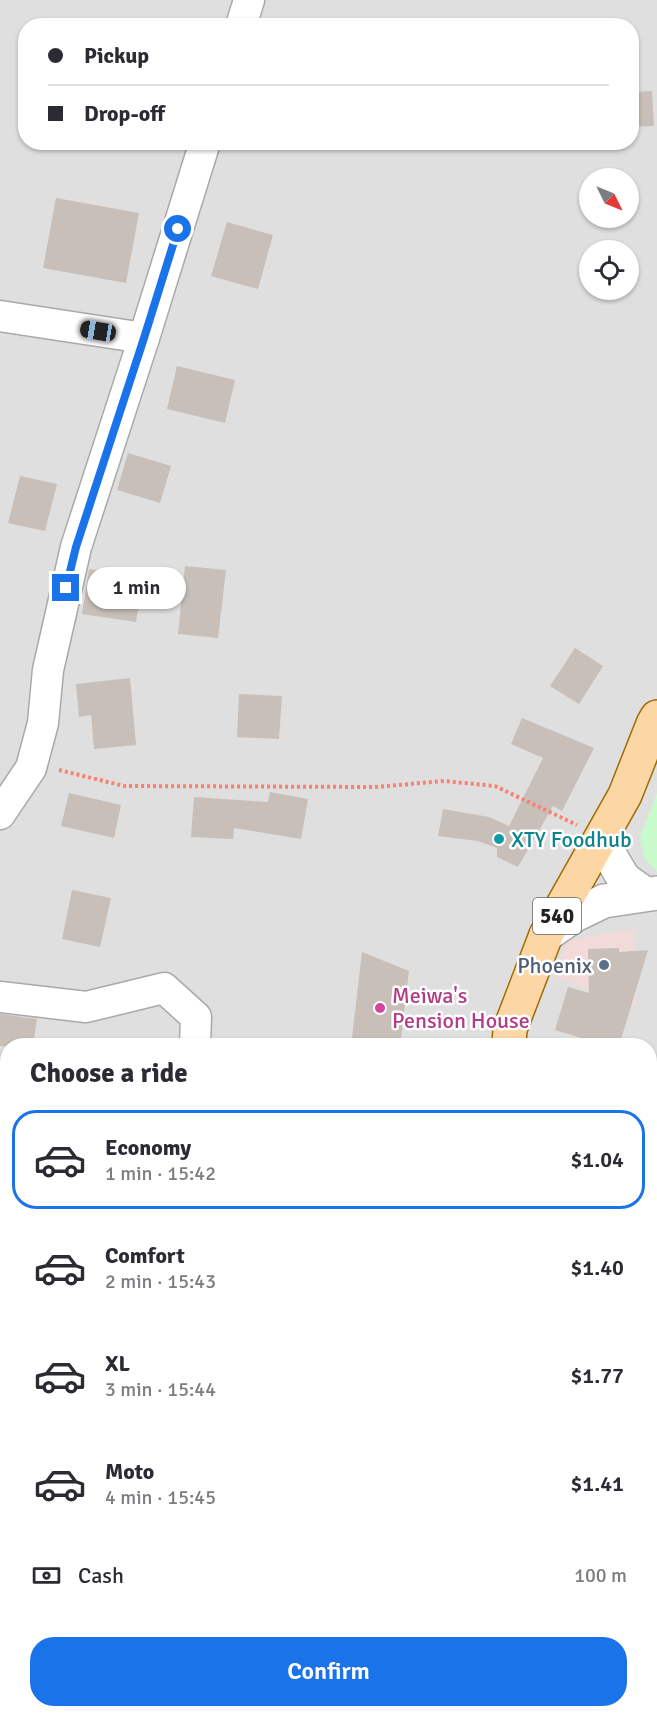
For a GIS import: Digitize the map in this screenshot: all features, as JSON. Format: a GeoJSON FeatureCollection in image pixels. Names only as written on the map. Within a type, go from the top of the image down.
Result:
{"type":"FeatureCollection","features":[{"type":"Feature","properties":{"kind":"main road","name":"540"},"geometry":{"type":"LineString","coordinates":[[509,1038],[510,1029],[546,935],[625,795],[657,717]]}},
{"type":"Feature","properties":{"kind":"main road","name":"540"},"geometry":{"type":"LineString","coordinates":[[625,795],[657,756]]}},
{"type":"Feature","properties":{"kind":"street"},"geometry":{"type":"LineString","coordinates":[[243,18],[249,0]]}},
{"type":"Feature","properties":{"kind":"street"},"geometry":{"type":"LineString","coordinates":[[0,814],[31,768],[43,723],[48,670],[76,547],[203,150]]}},
{"type":"Feature","properties":{"kind":"street"},"geometry":{"type":"LineString","coordinates":[[0,316],[144,338]]}},
{"type":"Feature","properties":{"kind":"street"},"geometry":{"type":"LineString","coordinates":[[604,833],[609,854],[624,879],[651,894]]}},
{"type":"Feature","properties":{"kind":"street"},"geometry":{"type":"LineString","coordinates":[[546,935],[574,915],[604,901],[651,894]]}},
{"type":"Feature","properties":{"kind":"street"},"geometry":{"type":"LineString","coordinates":[[0,997],[86,1007],[164,988],[195,1017],[195,1038]]}},
{"type":"Feature","properties":{"kind":"path"},"geometry":{"type":"LineString","coordinates":[[31,768],[61,770],[124,786],[375,787],[444,781],[495,786],[574,823],[604,833]]}},
{"type":"Feature","properties":{"kind":"shaded area"},"geometry":{"type":"Polygon","coordinates":[[[0,0],[657,0],[657,1038],[0,1038],[0,0]]]}},
{"type":"Feature","properties":{"kind":"shaded area"},"geometry":{"type":"Polygon","coordinates":[[[634,929],[636,1005],[554,977],[568,940],[634,929]]]}},
{"type":"Feature","properties":{"kind":"green space"},"geometry":{"type":"Polygon","coordinates":[[[657,793],[657,872],[645,859],[640,837],[657,793]]]}},
{"type":"Feature","properties":{"kind":"building"},"geometry":{"type":"Polygon","coordinates":[[[652,91],[654,126],[639,127],[639,92],[652,91]]]}},
{"type":"Feature","properties":{"kind":"building"},"geometry":{"type":"Polygon","coordinates":[[[56,198],[139,213],[126,283],[43,268],[56,198]]]}},
{"type":"Feature","properties":{"kind":"building"},"geometry":{"type":"Polygon","coordinates":[[[227,222],[273,235],[258,289],[211,276],[227,222]]]}},
{"type":"Feature","properties":{"kind":"building"},"geometry":{"type":"Polygon","coordinates":[[[177,366],[235,380],[225,423],[167,409],[177,366]]]}},
{"type":"Feature","properties":{"kind":"building"},"geometry":{"type":"Polygon","coordinates":[[[128,453],[171,466],[160,503],[117,490],[128,453]]]}},
{"type":"Feature","properties":{"kind":"building"},"geometry":{"type":"Polygon","coordinates":[[[20,476],[57,484],[45,531],[8,523],[20,476]]]}},
{"type":"Feature","properties":{"kind":"building"},"geometry":{"type":"Polygon","coordinates":[[[185,566],[226,570],[218,638],[178,634],[185,566]]]}},
{"type":"Feature","properties":{"kind":"building"},"geometry":{"type":"Polygon","coordinates":[[[89,569],[143,577],[136,622],[82,614],[89,569]]]}},
{"type":"Feature","properties":{"kind":"building"},"geometry":{"type":"Polygon","coordinates":[[[575,648],[603,666],[579,704],[550,686],[575,648]]]}},
{"type":"Feature","properties":{"kind":"building"},"geometry":{"type":"Polygon","coordinates":[[[130,678],[136,745],[94,749],[91,715],[79,717],[76,684],[130,678]]]}},
{"type":"Feature","properties":{"kind":"building"},"geometry":{"type":"Polygon","coordinates":[[[239,694],[282,696],[279,739],[237,737],[239,694]]]}},
{"type":"Feature","properties":{"kind":"building"},"geometry":{"type":"Polygon","coordinates":[[[522,718],[594,748],[562,811],[553,806],[518,867],[497,857],[497,848],[478,841],[438,836],[443,809],[489,817],[509,826],[543,758],[511,744],[522,718]]]}},
{"type":"Feature","properties":{"kind":"building"},"geometry":{"type":"Polygon","coordinates":[[[270,792],[308,799],[301,839],[234,828],[233,839],[191,837],[194,797],[268,802],[270,792]]]}},
{"type":"Feature","properties":{"kind":"building"},"geometry":{"type":"Polygon","coordinates":[[[69,793],[121,805],[114,838],[61,826],[69,793]]]}},
{"type":"Feature","properties":{"kind":"building"},"geometry":{"type":"Polygon","coordinates":[[[72,890],[111,898],[100,947],[62,939],[72,890]]]}},
{"type":"Feature","properties":{"kind":"building"},"geometry":{"type":"Polygon","coordinates":[[[619,948],[619,952],[648,950],[621,1038],[581,1038],[555,1030],[568,987],[589,993],[588,949],[619,948]]]}},
{"type":"Feature","properties":{"kind":"building","name":"Meiwa's Pension House"},"geometry":{"type":"Polygon","coordinates":[[[362,952],[409,971],[401,1038],[352,1038],[362,952]]]}},
{"type":"Feature","properties":{"kind":"building"},"geometry":{"type":"Polygon","coordinates":[[[0,1014],[37,1019],[34,1038],[0,1038],[0,1014]]]}},
{"type":"Feature","properties":{"kind":"place","name":"XTY Foodhub"},"geometry":{"type":"Point","coordinates":[499,839]}},
{"type":"Feature","properties":{"kind":"place","name":"Phoenix"},"geometry":{"type":"Point","coordinates":[604,965]}},
{"type":"Feature","properties":{"kind":"place","name":"Meiwa's Pension House"},"geometry":{"type":"Point","coordinates":[380,1008]}},
{"type":"Feature","properties":{"kind":"route"},"geometry":{"type":"LineString","coordinates":[[66,588],[76,547],[178,229]]}}]}
